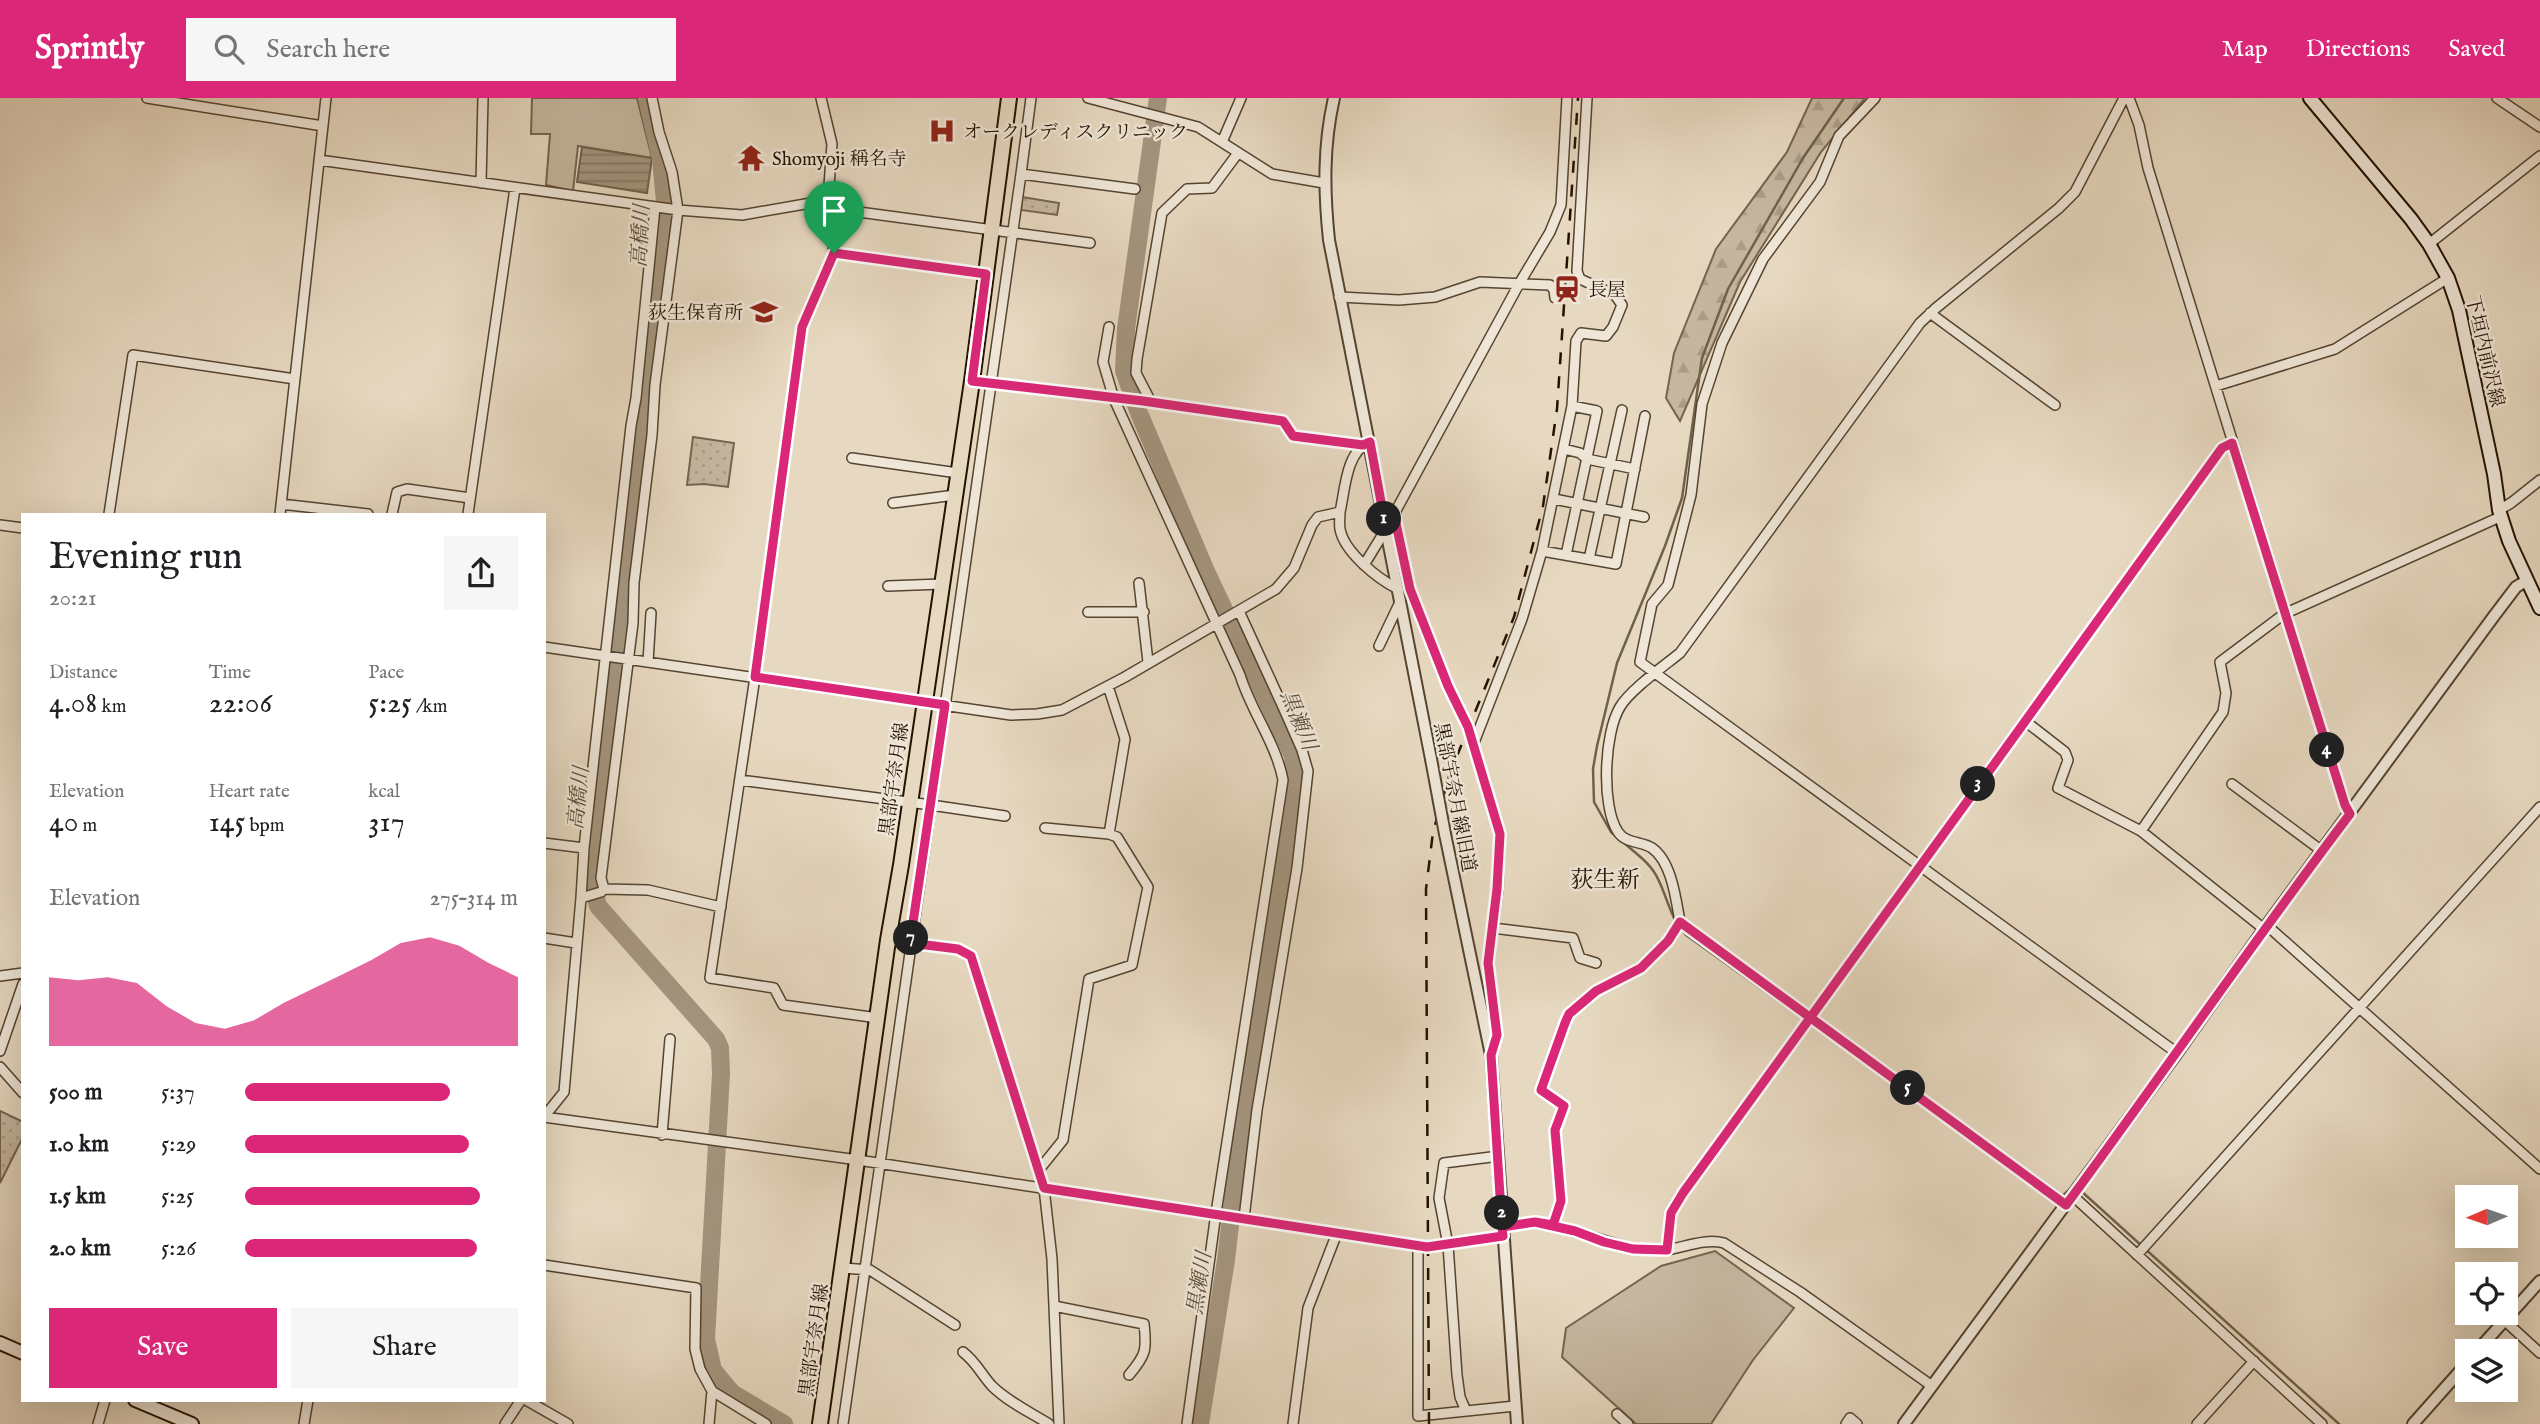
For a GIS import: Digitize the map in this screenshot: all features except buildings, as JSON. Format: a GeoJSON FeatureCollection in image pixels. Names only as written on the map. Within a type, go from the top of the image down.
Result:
{"type":"FeatureCollection","features":[{"type":"Feature","properties":{"kind":"main road","name":"黒部宇奈月線"},"geometry":{"type":"LineString","coordinates":[[820,1424],[888,940],[972,381],[1009,98]]}},
{"type":"Feature","properties":{"kind":"main road","name":"下垣内前沢線"},"geometry":{"type":"LineString","coordinates":[[2310,98],[2429,244],[2448,278],[2459,310],[2500,513],[2540,608]]}},
{"type":"Feature","properties":{"kind":"main road"},"geometry":{"type":"LineString","coordinates":[[0,1343],[21,1352]]}},
{"type":"Feature","properties":{"kind":"main road"},"geometry":{"type":"LineString","coordinates":[[140,1402],[191,1424]]}},
{"type":"Feature","properties":{"kind":"street"},"geometry":{"type":"LineString","coordinates":[[147,98],[323,126]]}},
{"type":"Feature","properties":{"kind":"street"},"geometry":{"type":"LineString","coordinates":[[280,513],[327,98]]}},
{"type":"Feature","properties":{"kind":"street"},"geometry":{"type":"LineString","coordinates":[[481,183],[483,98]]}},
{"type":"Feature","properties":{"kind":"street"},"geometry":{"type":"LineString","coordinates":[[604,889],[601,878],[652,435],[655,385],[678,210],[672,172],[659,132],[652,98]]}},
{"type":"Feature","properties":{"kind":"street"},"geometry":{"type":"LineString","coordinates":[[821,98],[832,144],[829,204],[834,253],[802,327],[755,677],[710,978],[774,988],[783,1005],[878,1018]]}},
{"type":"Feature","properties":{"kind":"street"},"geometry":{"type":"LineString","coordinates":[[843,1424],[1031,98]]}},
{"type":"Feature","properties":{"kind":"street"},"geometry":{"type":"LineString","coordinates":[[1088,98],[1198,127],[1272,174],[1324,183]]}},
{"type":"Feature","properties":{"kind":"street"},"geometry":{"type":"LineString","coordinates":[[1222,142],[1241,98]]}},
{"type":"Feature","properties":{"kind":"street","name":"黒部宇奈月線旧道"},"geometry":{"type":"LineString","coordinates":[[1334,98],[1327,138],[1324,183],[1329,240],[1366,444],[1386,529],[1491,1055],[1517,1424]]}},
{"type":"Feature","properties":{"kind":"street"},"geometry":{"type":"LineString","coordinates":[[1364,565],[1550,232],[1561,205],[1567,98]]}},
{"type":"Feature","properties":{"kind":"street"},"geometry":{"type":"LineString","coordinates":[[1473,745],[1522,619],[1542,551],[1572,406],[1576,341],[1581,333],[1606,336],[1622,305],[1615,295],[1580,279],[1577,271],[1587,98]]}},
{"type":"Feature","properties":{"kind":"street"},"geometry":{"type":"LineString","coordinates":[[1875,98],[1839,136],[1820,182],[1763,259],[1722,343],[1702,404],[1690,495],[1668,585],[1652,604],[1640,662],[2177,1053]]}},
{"type":"Feature","properties":{"kind":"street"},"geometry":{"type":"LineString","coordinates":[[1553,1225],[1561,1201],[1555,1130],[1564,1106],[1541,1090],[1565,1023],[1569,1014],[1596,991],[1641,968],[1668,941],[1680,922],[1675,894],[1664,863],[1651,848],[1621,836],[1607,806],[1606,777],[1613,724],[1620,706],[1680,653],[1920,323],[2075,192],[2126,98]]}},
{"type":"Feature","properties":{"kind":"street"},"geometry":{"type":"LineString","coordinates":[[2126,98],[2139,125],[2148,168],[2284,614],[2350,814]]}},
{"type":"Feature","properties":{"kind":"street"},"geometry":{"type":"LineString","coordinates":[[2497,98],[2540,127]]}},
{"type":"Feature","properties":{"kind":"street"},"geometry":{"type":"LineString","coordinates":[[1147,401],[1136,373],[1163,213],[1187,190],[1212,188],[1238,153]]}},
{"type":"Feature","properties":{"kind":"street"},"geometry":{"type":"LineString","coordinates":[[2429,244],[2540,156]]}},
{"type":"Feature","properties":{"kind":"street"},"geometry":{"type":"LineString","coordinates":[[319,160],[678,210],[742,215],[829,204],[1090,243]]}},
{"type":"Feature","properties":{"kind":"street"},"geometry":{"type":"LineString","coordinates":[[1021,174],[1135,189]]}},
{"type":"Feature","properties":{"kind":"street"},"geometry":{"type":"LineString","coordinates":[[468,513],[515,188]]}},
{"type":"Feature","properties":{"kind":"street"},"geometry":{"type":"LineString","coordinates":[[546,1114],[564,1092],[584,848],[636,398],[655,207]]}},
{"type":"Feature","properties":{"kind":"street"},"geometry":{"type":"LineString","coordinates":[[834,253],[986,274]]}},
{"type":"Feature","properties":{"kind":"street"},"geometry":{"type":"LineString","coordinates":[[2216,386],[2335,349],[2448,278]]}},
{"type":"Feature","properties":{"kind":"street"},"geometry":{"type":"LineString","coordinates":[[1339,297],[1399,300],[1434,298],[1480,282],[1550,285],[1555,298]]}},
{"type":"Feature","properties":{"kind":"street"},"geometry":{"type":"LineString","coordinates":[[1930,313],[2055,405]]}},
{"type":"Feature","properties":{"kind":"street"},"geometry":{"type":"LineString","coordinates":[[1109,327],[1103,362],[1117,399],[1219,623],[1247,696],[1280,765],[1283,780],[1187,1424]]}},
{"type":"Feature","properties":{"kind":"street"},"geometry":{"type":"LineString","coordinates":[[109,513],[133,355],[295,379]]}},
{"type":"Feature","properties":{"kind":"street"},"geometry":{"type":"LineString","coordinates":[[972,381],[1147,401],[1283,421],[1293,436],[1366,444]]}},
{"type":"Feature","properties":{"kind":"street"},"geometry":{"type":"LineString","coordinates":[[1566,555],[1597,411],[1572,406]]}},
{"type":"Feature","properties":{"kind":"street"},"geometry":{"type":"LineString","coordinates":[[1589,559],[1622,410]]}},
{"type":"Feature","properties":{"kind":"street"},"geometry":{"type":"LineString","coordinates":[[1542,551],[1616,564],[1645,415]]}},
{"type":"Feature","properties":{"kind":"street"},"geometry":{"type":"LineString","coordinates":[[1667,1250],[1671,1213],[1683,1193],[2222,448],[2232,443]]}},
{"type":"Feature","properties":{"kind":"street"},"geometry":{"type":"LineString","coordinates":[[1366,444],[1352,459],[1340,512],[1340,530],[1348,546],[1364,565],[1380,580],[1398,589]]}},
{"type":"Feature","properties":{"kind":"street"},"geometry":{"type":"LineString","coordinates":[[1564,449],[1580,453],[1587,459],[1635,469]]}},
{"type":"Feature","properties":{"kind":"street"},"geometry":{"type":"LineString","coordinates":[[852,458],[958,473]]}},
{"type":"Feature","properties":{"kind":"street"},"geometry":{"type":"LineString","coordinates":[[2141,831],[2223,712],[2226,693],[2220,662],[2284,614],[2500,513],[2540,481]]}},
{"type":"Feature","properties":{"kind":"street"},"geometry":{"type":"LineString","coordinates":[[393,513],[397,492],[407,489],[470,498]]}},
{"type":"Feature","properties":{"kind":"street"},"geometry":{"type":"LineString","coordinates":[[893,502],[955,495]]}},
{"type":"Feature","properties":{"kind":"street"},"geometry":{"type":"LineString","coordinates":[[1554,499],[1644,517]]}},
{"type":"Feature","properties":{"kind":"street"},"geometry":{"type":"LineString","coordinates":[[281,504],[359,513]]}},
{"type":"Feature","properties":{"kind":"street"},"geometry":{"type":"LineString","coordinates":[[546,647],[1011,715],[1062,710],[1276,589],[1294,568],[1318,517],[1340,512]]}},
{"type":"Feature","properties":{"kind":"street"},"geometry":{"type":"LineString","coordinates":[[1394,514],[1410,589],[1448,686],[1468,727],[1500,834],[1488,963],[1497,1035],[1491,1055]]}},
{"type":"Feature","properties":{"kind":"street"},"geometry":{"type":"LineString","coordinates":[[0,525],[21,528]]}},
{"type":"Feature","properties":{"kind":"street"},"geometry":{"type":"LineString","coordinates":[[1904,1424],[2070,1200],[2322,850],[2516,587],[2526,580]]}},
{"type":"Feature","properties":{"kind":"street"},"geometry":{"type":"LineString","coordinates":[[1139,583],[1148,662]]}},
{"type":"Feature","properties":{"kind":"street"},"geometry":{"type":"LineString","coordinates":[[888,586],[942,584]]}},
{"type":"Feature","properties":{"kind":"street"},"geometry":{"type":"LineString","coordinates":[[1379,646],[1401,603]]}},
{"type":"Feature","properties":{"kind":"street"},"geometry":{"type":"LineString","coordinates":[[1088,612],[1143,612]]}},
{"type":"Feature","properties":{"kind":"street"},"geometry":{"type":"LineString","coordinates":[[1237,612],[1293,728],[1308,771],[1297,868],[1257,1110],[1246,1218]]}},
{"type":"Feature","properties":{"kind":"street"},"geometry":{"type":"LineString","coordinates":[[648,662],[650,613]]}},
{"type":"Feature","properties":{"kind":"street"},"geometry":{"type":"LineString","coordinates":[[1108,686],[1125,739],[1109,834]]}},
{"type":"Feature","properties":{"kind":"street"},"geometry":{"type":"LineString","coordinates":[[2025,722],[2066,752],[2068,760],[2059,788],[2141,831],[2264,929],[2271,929],[2540,1170]]}},
{"type":"Feature","properties":{"kind":"street"},"geometry":{"type":"LineString","coordinates":[[740,780],[1005,816]]}},
{"type":"Feature","properties":{"kind":"street"},"geometry":{"type":"LineString","coordinates":[[2232,784],[2322,850]]}},
{"type":"Feature","properties":{"kind":"street"},"geometry":{"type":"LineString","coordinates":[[2137,1255],[2540,807]]}},
{"type":"Feature","properties":{"kind":"street"},"geometry":{"type":"LineString","coordinates":[[1038,1171],[1063,1140],[1089,979],[1132,965],[1148,887],[1117,837],[1045,828]]}},
{"type":"Feature","properties":{"kind":"street"},"geometry":{"type":"LineString","coordinates":[[546,843],[584,848]]}},
{"type":"Feature","properties":{"kind":"street"},"geometry":{"type":"LineString","coordinates":[[581,898],[604,889],[648,890],[721,907]]}},
{"type":"Feature","properties":{"kind":"street"},"geometry":{"type":"LineString","coordinates":[[1680,922],[2070,1200],[2137,1255],[2322,1424]]}},
{"type":"Feature","properties":{"kind":"street"},"geometry":{"type":"LineString","coordinates":[[1493,928],[1573,938],[1580,958],[1596,962]]}},
{"type":"Feature","properties":{"kind":"street"},"geometry":{"type":"LineString","coordinates":[[546,938],[576,943]]}},
{"type":"Feature","properties":{"kind":"street"},"geometry":{"type":"LineString","coordinates":[[888,940],[958,949],[971,956],[1044,1188],[1052,1259],[1059,1424]]}},
{"type":"Feature","properties":{"kind":"street"},"geometry":{"type":"LineString","coordinates":[[0,976],[21,973]]}},
{"type":"Feature","properties":{"kind":"street"},"geometry":{"type":"LineString","coordinates":[[0,1051],[21,990]]}},
{"type":"Feature","properties":{"kind":"street"},"geometry":{"type":"LineString","coordinates":[[662,1135],[670,1040]]}},
{"type":"Feature","properties":{"kind":"street"},"geometry":{"type":"LineString","coordinates":[[0,1067],[21,1091]]}},
{"type":"Feature","properties":{"kind":"street"},"geometry":{"type":"LineString","coordinates":[[546,1117],[858,1160],[1418,1246],[1448,1245],[1535,1222],[1633,1249],[1667,1250],[1711,1240],[1724,1242],[1932,1386]]}},
{"type":"Feature","properties":{"kind":"street"},"geometry":{"type":"LineString","coordinates":[[1466,1411],[1460,1397],[1457,1375],[1448,1245],[1439,1198],[1444,1163],[1499,1156]]}},
{"type":"Feature","properties":{"kind":"street"},"geometry":{"type":"LineString","coordinates":[[1293,1424],[1308,1308],[1337,1233]]}},
{"type":"Feature","properties":{"kind":"street"},"geometry":{"type":"LineString","coordinates":[[1418,1246],[1418,1416],[1515,1406]]}},
{"type":"Feature","properties":{"kind":"street"},"geometry":{"type":"LineString","coordinates":[[546,1265],[696,1288],[695,1349],[700,1369],[712,1391],[766,1424]]}},
{"type":"Feature","properties":{"kind":"street"},"geometry":{"type":"LineString","coordinates":[[842,1268],[870,1270],[956,1325]]}},
{"type":"Feature","properties":{"kind":"street"},"geometry":{"type":"LineString","coordinates":[[2518,1305],[2540,1281]]}},
{"type":"Feature","properties":{"kind":"street"},"geometry":{"type":"LineString","coordinates":[[1054,1306],[1144,1324],[1146,1345],[1143,1358],[1129,1375]]}},
{"type":"Feature","properties":{"kind":"street"},"geometry":{"type":"LineString","coordinates":[[2487,1339],[2500,1325]]}},
{"type":"Feature","properties":{"kind":"street"},"geometry":{"type":"LineString","coordinates":[[2509,1325],[2540,1353]]}},
{"type":"Feature","properties":{"kind":"street"},"geometry":{"type":"LineString","coordinates":[[962,1352],[975,1362],[990,1384],[1004,1397],[1049,1424]]}},
{"type":"Feature","properties":{"kind":"street"},"geometry":{"type":"LineString","coordinates":[[2197,1424],[2253,1361]]}},
{"type":"Feature","properties":{"kind":"street"},"geometry":{"type":"LineString","coordinates":[[2413,1424],[2455,1377]]}},
{"type":"Feature","properties":{"kind":"street"},"geometry":{"type":"LineString","coordinates":[[709,1424],[712,1391]]}},
{"type":"Feature","properties":{"kind":"street"},"geometry":{"type":"LineString","coordinates":[[98,1424],[104,1402]]}},
{"type":"Feature","properties":{"kind":"street"},"geometry":{"type":"LineString","coordinates":[[304,1424],[308,1402]]}},
{"type":"Feature","properties":{"kind":"street"},"geometry":{"type":"LineString","coordinates":[[505,1424],[522,1402]]}},
{"type":"Feature","properties":{"kind":"street"},"geometry":{"type":"LineString","coordinates":[[527,1402],[568,1424]]}},
{"type":"Feature","properties":{"kind":"street"},"geometry":{"type":"LineString","coordinates":[[1616,1414],[1628,1424]]}},
{"type":"Feature","properties":{"kind":"street"},"geometry":{"type":"LineString","coordinates":[[1846,1424],[1850,1418],[1857,1424]]}},
{"type":"Feature","properties":{"kind":"green space"},"geometry":{"type":"Polygon","coordinates":[[[532,98],[637,98],[652,158],[578,146],[573,191],[546,185],[550,134],[531,134],[532,98]]]}},
{"type":"Feature","properties":{"kind":"green space"},"geometry":{"type":"Polygon","coordinates":[[[1812,98],[1865,98],[1821,152],[1740,282],[1680,421],[1666,398],[1674,353],[1716,249],[1787,152],[1812,98]]]}},
{"type":"Feature","properties":{"kind":"green space"},"geometry":{"type":"Polygon","coordinates":[[[1022,197],[1059,203],[1057,215],[1021,210],[1022,197]]]}},
{"type":"Feature","properties":{"kind":"green space"},"geometry":{"type":"Polygon","coordinates":[[[693,437],[734,443],[728,487],[687,485],[693,437]]]}},
{"type":"Feature","properties":{"kind":"green space"},"geometry":{"type":"Polygon","coordinates":[[[0,1111],[21,1121],[21,1141],[0,1183],[0,1111]]]}},
{"type":"Feature","properties":{"kind":"green space"},"geometry":{"type":"Polygon","coordinates":[[[1715,1251],[1794,1308],[1753,1360],[1711,1424],[1636,1424],[1562,1357],[1566,1328],[1661,1266],[1715,1251]]]}},
{"type":"Feature","properties":{"kind":"shaded area"},"geometry":{"type":"Polygon","coordinates":[[[582,147],[652,158],[647,193],[577,182],[582,147]]]}},
{"type":"Feature","properties":{"kind":"waterway","name":"高橋川"},"geometry":{"type":"LineString","coordinates":[[647,98],[661,159],[667,223],[634,491],[592,881],[598,906],[716,1039],[720,1048],[721,1074],[706,1339],[713,1370],[732,1393],[784,1424]]}},
{"type":"Feature","properties":{"kind":"waterway","name":"黒瀬川"},"geometry":{"type":"LineString","coordinates":[[1158,98],[1126,329],[1124,371],[1205,569],[1293,756],[1295,797],[1200,1424]]}},
{"type":"Feature","properties":{"kind":"waterway"},"geometry":{"type":"LineString","coordinates":[[1618,838],[1611,832],[1594,802],[1593,769],[1597,746],[1617,663],[1682,498],[1702,358],[1728,289],[1803,158],[1844,98]]}},
{"type":"Feature","properties":{"kind":"waterway"},"geometry":{"type":"LineString","coordinates":[[1623,842],[1655,873],[1673,915],[1686,935],[1886,1078]]}},
{"type":"Feature","properties":{"kind":"waterway"},"geometry":{"type":"LineString","coordinates":[[1934,1113],[2056,1203],[2058,1201]]}},
{"type":"Feature","properties":{"kind":"waterway"},"geometry":{"type":"LineString","coordinates":[[2062,1196],[2075,1185]]}},
{"type":"Feature","properties":{"kind":"waterway"},"geometry":{"type":"LineString","coordinates":[[2080,1190],[2339,1424]]}},
{"type":"Feature","properties":{"kind":"railway"},"geometry":{"type":"LineString","coordinates":[[1429,1424],[1426,889],[1433,832],[1450,773],[1514,617],[1543,506],[1557,409],[1578,98]]}},
{"type":"Feature","properties":{"kind":"place","name":"オークレディスクリニック"},"geometry":{"type":"Point","coordinates":[942,131]}},
{"type":"Feature","properties":{"kind":"place","name":"Shomyoji 稱名寺"},"geometry":{"type":"Point","coordinates":[751,158]}},
{"type":"Feature","properties":{"kind":"place","name":"長屋"},"geometry":{"type":"Point","coordinates":[1567,289]}},
{"type":"Feature","properties":{"kind":"place","name":"荻生保育所"},"geometry":{"type":"Point","coordinates":[764,312]}},
{"type":"Feature","properties":{"kind":"district","name":"荻生新"},"geometry":{"type":"Point","coordinates":[1605,879]}},
{"type":"Feature","properties":{"kind":"route"},"geometry":{"type":"LineString","coordinates":[[834,253],[802,327],[755,677],[945,705],[910,943],[958,949],[971,956],[1044,1188],[1427,1247],[1503,1236],[1502,1227],[1535,1222],[1553,1225],[1561,1201],[1555,1130],[1564,1106],[1541,1090],[1565,1023],[1569,1014],[1590,999],[1596,991],[1641,968],[1668,941],[1680,922],[1811,1017],[2066,1205],[2350,814],[2314,710],[2232,443],[2222,448],[2025,722],[1918,867],[1811,1017],[1683,1193],[1671,1213],[1667,1250],[1633,1249],[1535,1222],[1502,1227],[1491,1055],[1497,1035],[1488,963],[1497,889],[1500,834],[1468,727],[1448,686],[1410,589],[1394,514],[1386,529],[1370,442],[1363,445],[1293,436],[1283,421],[972,381],[986,274],[834,253]]}}]}
